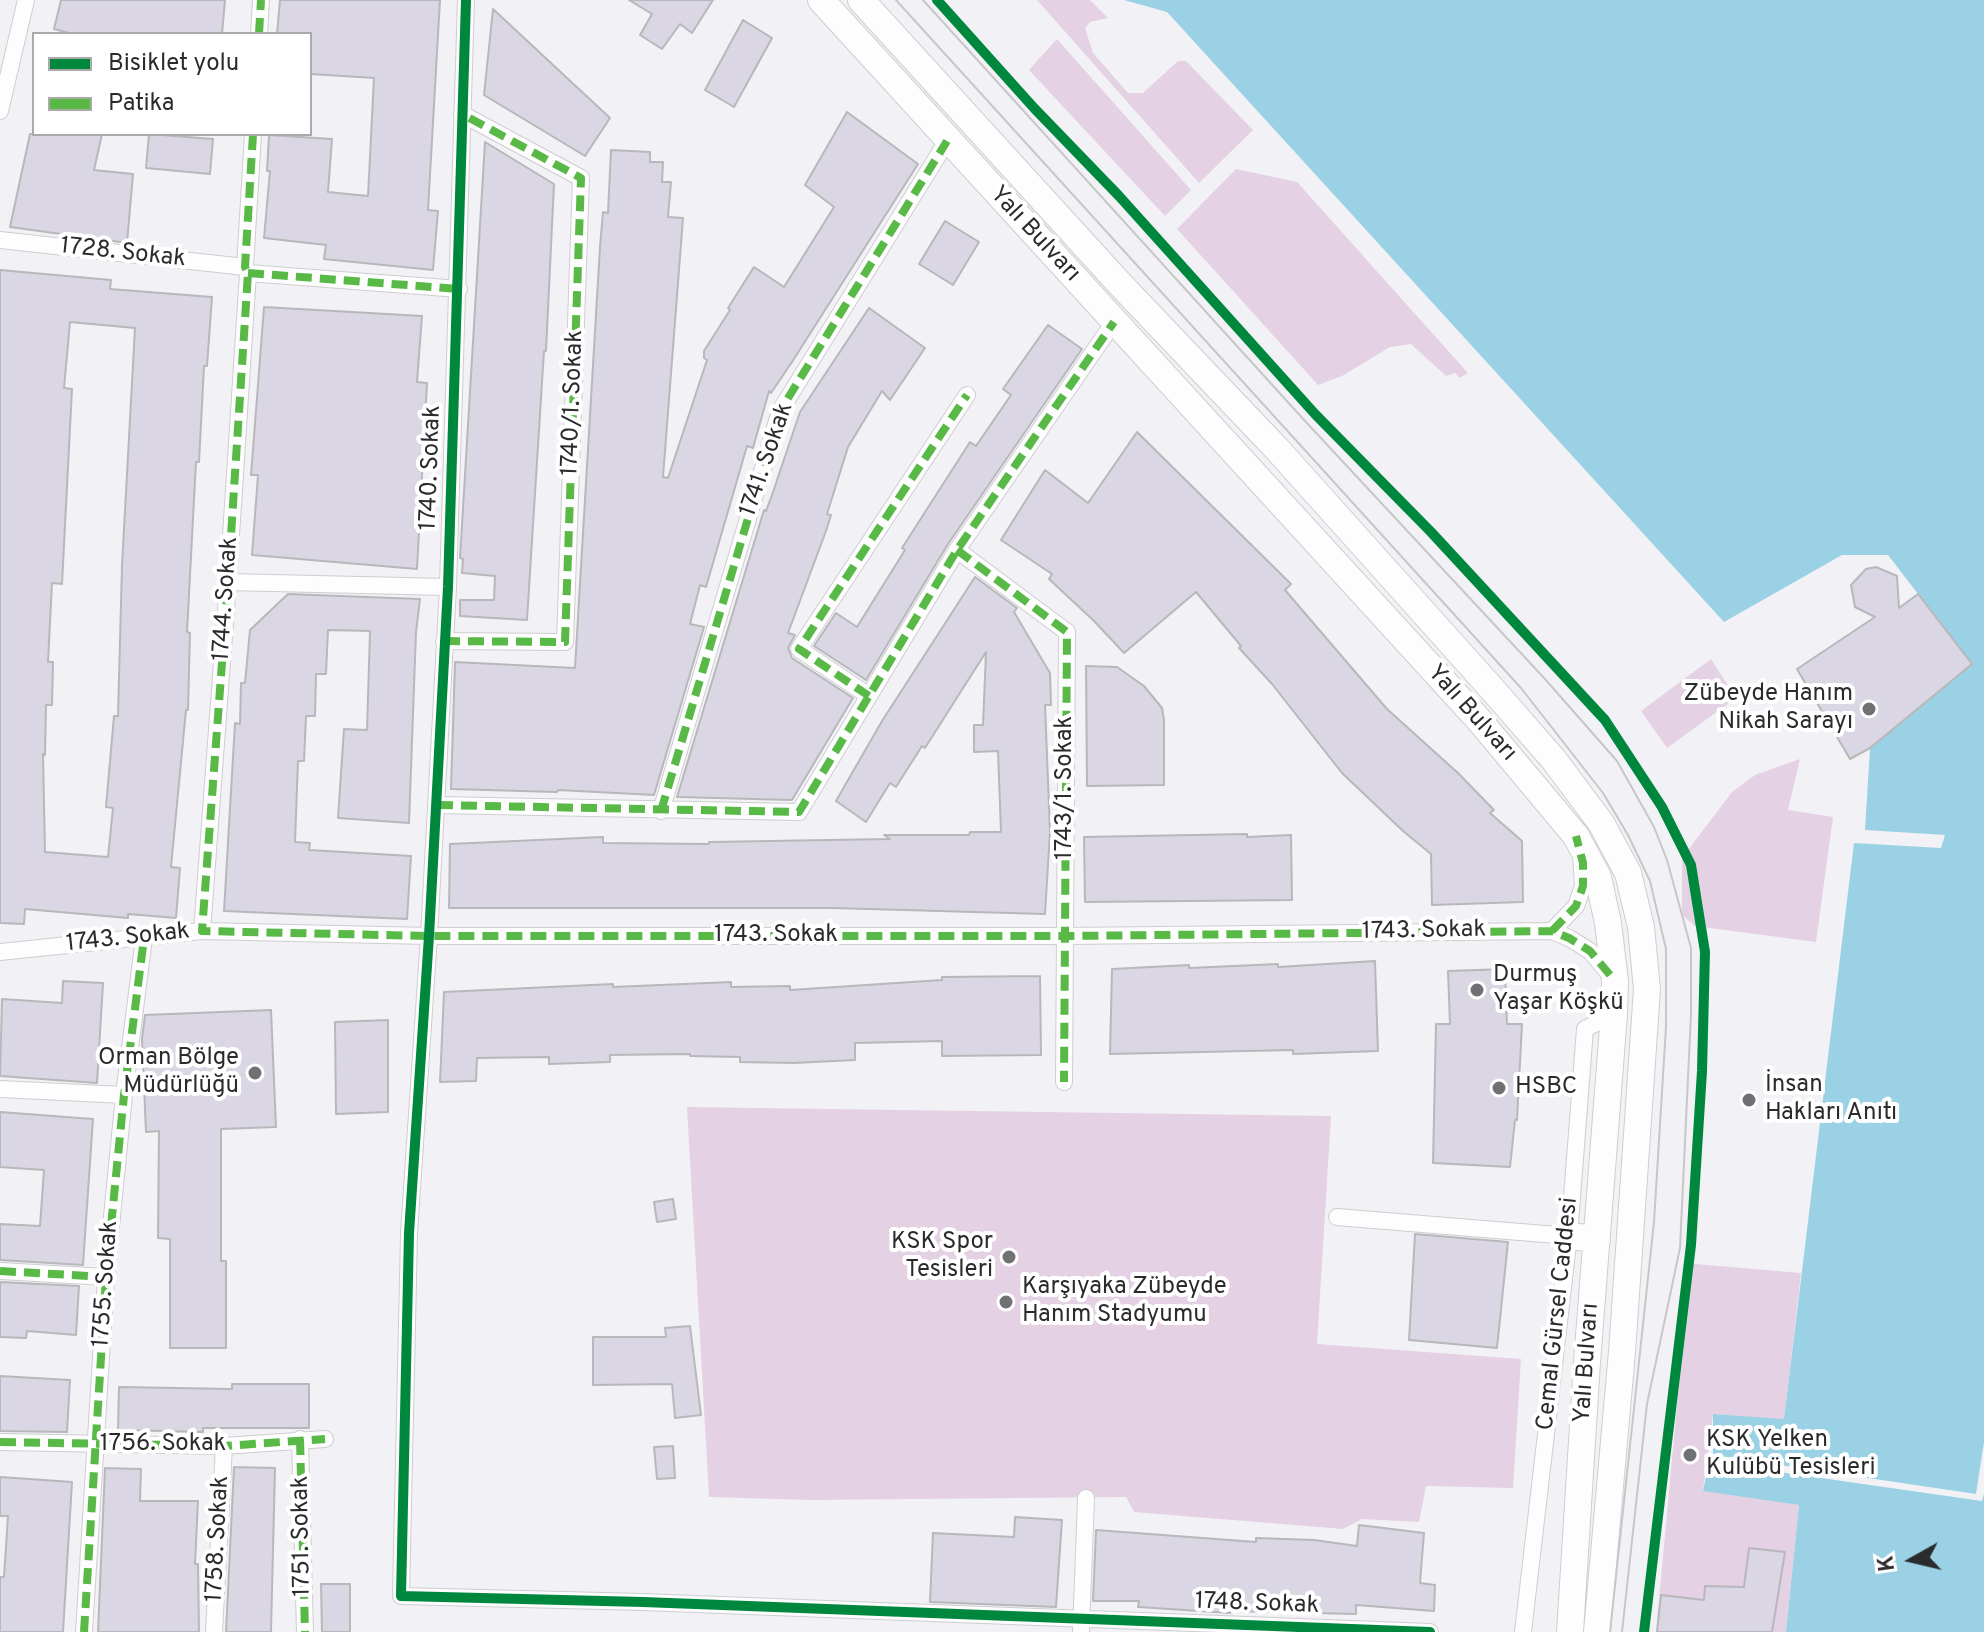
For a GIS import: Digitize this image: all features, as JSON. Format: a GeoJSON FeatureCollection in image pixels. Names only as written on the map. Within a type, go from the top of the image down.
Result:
{"type":"FeatureCollection","features":[{"type":"Feature","properties":{"kind":"main road","name":"Yalı Bulvarı"},"geometry":{"type":"LineString","coordinates":[[821,0],[1479,720],[1576,836],[1598,877],[1608,923],[1615,981],[1614,1014],[1570,1632]]}},
{"type":"Feature","properties":{"kind":"main road","name":"Yalı Bulvarı"},"geometry":{"type":"LineString","coordinates":[[861,0],[1119,283],[1277,449],[1513,713],[1554,760],[1601,823],[1628,873],[1641,927],[1647,989],[1622,1352],[1597,1632]]}},
{"type":"Feature","properties":{"kind":"main road"},"geometry":{"type":"LineString","coordinates":[[1569,1236],[1597,1239]]}},
{"type":"Feature","properties":{"kind":"street"},"geometry":{"type":"LineString","coordinates":[[1,107],[26,0]]}},
{"type":"Feature","properties":{"kind":"street"},"geometry":{"type":"LineString","coordinates":[[259,32],[261,0]]}},
{"type":"Feature","properties":{"kind":"street","name":"1740. Sokak"},"geometry":{"type":"LineString","coordinates":[[429,936],[448,587],[466,0]]}},
{"type":"Feature","properties":{"kind":"street","name":"1740/1. Sokak"},"geometry":{"type":"LineString","coordinates":[[444,641],[565,642],[576,333],[581,178],[462,114]]}},
{"type":"Feature","properties":{"kind":"street"},"geometry":{"type":"LineString","coordinates":[[246,270],[253,136]]}},
{"type":"Feature","properties":{"kind":"street","name":"1741. Sokak"},"geometry":{"type":"LineString","coordinates":[[661,811],[780,411],[947,141]]}},
{"type":"Feature","properties":{"kind":"street","name":"1728. Sokak"},"geometry":{"type":"LineString","coordinates":[[0,240],[246,270],[459,289]]}},
{"type":"Feature","properties":{"kind":"street","name":"1744. Sokak"},"geometry":{"type":"LineString","coordinates":[[202,931],[228,582],[246,270]]}},
{"type":"Feature","properties":{"kind":"street"},"geometry":{"type":"LineString","coordinates":[[437,805],[799,812],[957,550],[1114,322]]}},
{"type":"Feature","properties":{"kind":"street"},"geometry":{"type":"LineString","coordinates":[[869,696],[799,649],[967,395]]}},
{"type":"Feature","properties":{"kind":"street","name":"1743/1. Sokak"},"geometry":{"type":"LineString","coordinates":[[957,550],[1067,632],[1064,1082]]}},
{"type":"Feature","properties":{"kind":"street"},"geometry":{"type":"LineString","coordinates":[[228,582],[448,587]]}},
{"type":"Feature","properties":{"kind":"street"},"geometry":{"type":"LineString","coordinates":[[1552,931],[1576,906],[1583,886],[1583,863],[1576,836]]}},
{"type":"Feature","properties":{"kind":"street","name":"1743. Sokak"},"geometry":{"type":"LineString","coordinates":[[0,952],[202,931],[429,936],[1064,936],[1552,931],[1590,951],[1615,981]]}},
{"type":"Feature","properties":{"kind":"street","name":"1748. Sokak"},"geometry":{"type":"LineString","coordinates":[[429,936],[409,1233],[401,1596],[1081,1625],[1430,1632]]}},
{"type":"Feature","properties":{"kind":"street","name":"1755. Sokak"},"geometry":{"type":"LineString","coordinates":[[84,1632],[106,1277],[144,938]]}},
{"type":"Feature","properties":{"kind":"street","name":"Cemal Gürsel Caddesi"},"geometry":{"type":"LineString","coordinates":[[1523,1632],[1569,1236],[1585,1029],[1614,1014]]}},
{"type":"Feature","properties":{"kind":"street"},"geometry":{"type":"LineString","coordinates":[[0,1089],[124,1095]]}},
{"type":"Feature","properties":{"kind":"street"},"geometry":{"type":"LineString","coordinates":[[1337,1217],[1569,1236]]}},
{"type":"Feature","properties":{"kind":"street"},"geometry":{"type":"LineString","coordinates":[[0,1271],[106,1277]]}},
{"type":"Feature","properties":{"kind":"street","name":"1751. Sokak"},"geometry":{"type":"LineString","coordinates":[[300,1439],[305,1632]]}},
{"type":"Feature","properties":{"kind":"street","name":"1756. Sokak"},"geometry":{"type":"LineString","coordinates":[[0,1442],[224,1446],[325,1439]]}},
{"type":"Feature","properties":{"kind":"street","name":"1758. Sokak"},"geometry":{"type":"LineString","coordinates":[[214,1632],[224,1446]]}},
{"type":"Feature","properties":{"kind":"street"},"geometry":{"type":"LineString","coordinates":[[1081,1625],[1086,1498]]}},
{"type":"Feature","properties":{"kind":"shaded area"},"geometry":{"type":"Polygon","coordinates":[[[1037,0],[1090,0],[1108,18],[1090,22],[1085,28],[1093,53],[1128,93],[1143,93],[1178,61],[1186,61],[1253,130],[1199,183],[1037,0]]]}},
{"type":"Feature","properties":{"kind":"shaded area"},"geometry":{"type":"Polygon","coordinates":[[[1057,39],[1191,190],[1165,216],[1029,70],[1057,39]]]}},
{"type":"Feature","properties":{"kind":"shaded area"},"geometry":{"type":"Polygon","coordinates":[[[1236,169],[1297,182],[1468,373],[1460,378],[1455,373],[1446,376],[1411,344],[1390,347],[1342,376],[1318,385],[1177,229],[1236,169]]]}},
{"type":"Feature","properties":{"kind":"shaded area"},"geometry":{"type":"Polygon","coordinates":[[[1711,659],[1736,698],[1667,748],[1641,711],[1711,659]]]}},
{"type":"Feature","properties":{"kind":"shaded area"},"geometry":{"type":"Polygon","coordinates":[[[1800,759],[1788,810],[1833,817],[1816,942],[1695,926],[1682,915],[1682,858],[1732,792],[1755,775],[1800,759]]]}},
{"type":"Feature","properties":{"kind":"shaded area","name":"Karşıyaka Zübeyde Hanım Stadyumu"},"geometry":{"type":"Polygon","coordinates":[[[687,1107],[1331,1116],[1317,1344],[1521,1359],[1513,1488],[1426,1486],[1419,1522],[1362,1519],[1343,1529],[1134,1512],[1126,1497],[810,1500],[709,1497],[687,1107]]]}},
{"type":"Feature","properties":{"kind":"shaded area","name":"KSK Yelken Kulübü Tesisleri"},"geometry":{"type":"Polygon","coordinates":[[[1684,1263],[1801,1273],[1784,1420],[1713,1414],[1703,1490],[1799,1505],[1786,1632],[1656,1632],[1682,1351],[1684,1263]]]}},
{"type":"Feature","properties":{"kind":"water"},"geometry":{"type":"Polygon","coordinates":[[[1124,0],[1984,0],[1984,1442],[1976,1494],[1713,1455],[1713,1414],[1784,1419],[1854,843],[1941,848],[1945,835],[1865,830],[1870,748],[1972,664],[1888,555],[1842,555],[1724,622],[1167,12],[1124,0]]]}},
{"type":"Feature","properties":{"kind":"water"},"geometry":{"type":"Polygon","coordinates":[[[1709,1462],[1982,1501],[1984,1494],[1984,1632],[1786,1632],[1799,1505],[1703,1491],[1709,1462]]]}},
{"type":"Feature","properties":{"kind":"building"},"geometry":{"type":"Polygon","coordinates":[[[61,0],[225,0],[222,32],[65,32],[54,29],[61,0]]]}},
{"type":"Feature","properties":{"kind":"building"},"geometry":{"type":"Polygon","coordinates":[[[280,0],[440,0],[428,210],[438,211],[433,270],[324,259],[326,245],[264,238],[270,171],[267,171],[269,136],[332,139],[328,192],[368,196],[374,78],[312,74],[312,32],[277,32],[280,0]]]}},
{"type":"Feature","properties":{"kind":"building"},"geometry":{"type":"Polygon","coordinates":[[[629,0],[713,0],[692,33],[680,24],[662,49],[640,35],[652,14],[629,0]]]}},
{"type":"Feature","properties":{"kind":"building"},"geometry":{"type":"Polygon","coordinates":[[[493,9],[610,118],[585,156],[484,95],[493,9]]]}},
{"type":"Feature","properties":{"kind":"building"},"geometry":{"type":"Polygon","coordinates":[[[743,20],[772,38],[734,107],[705,90],[743,20]]]}},
{"type":"Feature","properties":{"kind":"building"},"geometry":{"type":"Polygon","coordinates":[[[847,112],[918,164],[792,362],[771,393],[769,391],[753,448],[747,446],[706,587],[700,585],[690,624],[704,627],[654,795],[451,789],[455,662],[575,668],[600,247],[603,212],[608,213],[611,150],[650,152],[650,162],[663,162],[662,182],[671,182],[668,217],[683,218],[663,477],[668,478],[707,360],[704,351],[730,310],[728,308],[754,267],[784,287],[834,207],[805,185],[847,112]]]}},
{"type":"Feature","properties":{"kind":"building"},"geometry":{"type":"Polygon","coordinates":[[[30,134],[102,136],[94,170],[133,174],[127,243],[10,227],[30,134]]]}},
{"type":"Feature","properties":{"kind":"building"},"geometry":{"type":"Polygon","coordinates":[[[149,136],[213,139],[210,174],[146,168],[149,136]]]}},
{"type":"Feature","properties":{"kind":"building"},"geometry":{"type":"Polygon","coordinates":[[[485,142],[554,184],[527,620],[460,616],[460,600],[494,600],[495,576],[462,573],[463,559],[460,558],[485,142]]]}},
{"type":"Feature","properties":{"kind":"building"},"geometry":{"type":"Polygon","coordinates":[[[945,221],[979,242],[953,285],[919,264],[945,221]]]}},
{"type":"Feature","properties":{"kind":"building"},"geometry":{"type":"Polygon","coordinates":[[[0,270],[111,280],[110,289],[212,297],[207,366],[204,366],[199,462],[196,462],[187,632],[190,633],[188,710],[171,867],[180,868],[176,918],[128,914],[128,918],[25,909],[24,924],[0,923],[0,270]],[[70,322],[64,388],[72,389],[62,584],[52,583],[48,662],[53,662],[52,705],[46,705],[43,754],[45,852],[108,857],[113,808],[106,807],[114,716],[118,716],[122,565],[135,328],[70,322]]]}},
{"type":"Feature","properties":{"kind":"building"},"geometry":{"type":"Polygon","coordinates":[[[264,307],[422,316],[417,382],[427,383],[417,569],[252,555],[258,475],[251,475],[264,307]]]}},
{"type":"Feature","properties":{"kind":"building"},"geometry":{"type":"Polygon","coordinates":[[[869,308],[925,348],[890,400],[882,391],[848,447],[827,514],[831,515],[826,531],[788,633],[795,635],[788,648],[792,658],[853,698],[792,800],[677,797],[764,510],[800,412],[869,308]]]}},
{"type":"Feature","properties":{"kind":"building"},"geometry":{"type":"Polygon","coordinates":[[[1048,325],[1082,349],[948,544],[866,680],[814,646],[836,613],[857,627],[905,550],[902,548],[970,442],[976,446],[1011,395],[1003,389],[1048,325]]]}},
{"type":"Feature","properties":{"kind":"building"},"geometry":{"type":"Polygon","coordinates":[[[1137,432],[1291,584],[1285,590],[1387,709],[1458,773],[1494,810],[1490,813],[1522,841],[1523,902],[1432,905],[1431,854],[1342,773],[1196,592],[1124,653],[1049,579],[1052,574],[1001,540],[1045,470],[1088,503],[1137,432]]]}},
{"type":"Feature","properties":{"kind":"building","name":"Zübeyde Hanım Nikah Sarayı"},"geometry":{"type":"Polygon","coordinates":[[[1876,567],[1897,576],[1899,608],[1918,594],[1972,664],[1870,748],[1850,759],[1797,669],[1875,617],[1855,607],[1851,585],[1866,569],[1876,567]]]}},
{"type":"Feature","properties":{"kind":"building"},"geometry":{"type":"Polygon","coordinates":[[[975,577],[1017,608],[1014,612],[1050,673],[1051,705],[1045,705],[1050,832],[1045,914],[833,908],[449,908],[450,844],[603,837],[603,843],[709,844],[890,839],[884,835],[1001,832],[998,751],[974,752],[974,725],[983,725],[986,652],[925,748],[922,746],[896,787],[890,783],[866,822],[836,801],[882,721],[975,577]]]}},
{"type":"Feature","properties":{"kind":"building"},"geometry":{"type":"Polygon","coordinates":[[[288,594],[420,599],[409,823],[338,818],[344,729],[367,730],[370,631],[328,630],[326,674],[316,674],[315,716],[306,716],[304,761],[298,761],[295,842],[310,843],[309,850],[411,856],[407,919],[224,911],[235,723],[240,724],[241,683],[245,683],[250,630],[288,594]]]}},
{"type":"Feature","properties":{"kind":"building"},"geometry":{"type":"Polygon","coordinates":[[[1086,666],[1117,667],[1144,686],[1162,708],[1164,785],[1087,786],[1086,666]]]}},
{"type":"Feature","properties":{"kind":"building"},"geometry":{"type":"Polygon","coordinates":[[[1247,834],[1247,837],[1291,835],[1292,900],[1085,902],[1084,837],[1247,834]]]}},
{"type":"Feature","properties":{"kind":"building"},"geometry":{"type":"Polygon","coordinates":[[[1375,961],[1378,1051],[1110,1054],[1112,969],[1189,965],[1189,968],[1278,964],[1278,967],[1375,961]]]}},
{"type":"Feature","properties":{"kind":"building"},"geometry":{"type":"Polygon","coordinates":[[[1505,969],[1507,1024],[1522,1024],[1517,1120],[1510,1167],[1433,1163],[1436,1024],[1450,1024],[1448,971],[1505,969]]]}},
{"type":"Feature","properties":{"kind":"building"},"geometry":{"type":"Polygon","coordinates":[[[1040,976],[1041,1055],[942,1056],[942,1041],[855,1043],[855,1060],[794,1063],[740,1062],[740,1057],[690,1054],[610,1055],[610,1062],[549,1064],[549,1057],[477,1058],[476,1081],[440,1082],[444,992],[731,982],[731,987],[790,986],[790,990],[942,980],[942,977],[1040,976]]]}},
{"type":"Feature","properties":{"kind":"building"},"geometry":{"type":"Polygon","coordinates":[[[63,981],[103,983],[97,1083],[0,1076],[2,999],[62,1003],[63,981]]]}},
{"type":"Feature","properties":{"kind":"building"},"geometry":{"type":"Polygon","coordinates":[[[271,1010],[276,1127],[221,1129],[221,1261],[226,1261],[226,1348],[170,1348],[170,1239],[158,1238],[159,1131],[146,1132],[142,1039],[145,1015],[271,1010]]]}},
{"type":"Feature","properties":{"kind":"building"},"geometry":{"type":"Polygon","coordinates":[[[388,1020],[388,1112],[336,1114],[335,1022],[388,1020]]]}},
{"type":"Feature","properties":{"kind":"building"},"geometry":{"type":"Polygon","coordinates":[[[0,1112],[93,1119],[83,1265],[0,1260],[0,1224],[40,1226],[44,1170],[0,1167],[0,1112]]]}},
{"type":"Feature","properties":{"kind":"building"},"geometry":{"type":"Polygon","coordinates":[[[673,1199],[676,1219],[657,1222],[654,1202],[673,1199]]]}},
{"type":"Feature","properties":{"kind":"building"},"geometry":{"type":"Polygon","coordinates":[[[1415,1234],[1508,1242],[1497,1348],[1409,1340],[1415,1234]]]}},
{"type":"Feature","properties":{"kind":"building"},"geometry":{"type":"Polygon","coordinates":[[[0,1282],[79,1286],[76,1335],[27,1331],[26,1338],[0,1337],[0,1282]]]}},
{"type":"Feature","properties":{"kind":"building"},"geometry":{"type":"Polygon","coordinates":[[[690,1326],[701,1415],[675,1418],[672,1384],[593,1385],[593,1337],[666,1337],[665,1328],[690,1326]]]}},
{"type":"Feature","properties":{"kind":"building"},"geometry":{"type":"Polygon","coordinates":[[[0,1376],[70,1380],[67,1432],[0,1431],[0,1376]]]}},
{"type":"Feature","properties":{"kind":"building"},"geometry":{"type":"Polygon","coordinates":[[[232,1384],[309,1384],[309,1428],[203,1428],[203,1432],[118,1430],[119,1387],[232,1389],[232,1384]]]}},
{"type":"Feature","properties":{"kind":"building"},"geometry":{"type":"Polygon","coordinates":[[[673,1446],[675,1478],[657,1479],[654,1447],[673,1446]]]}},
{"type":"Feature","properties":{"kind":"building"},"geometry":{"type":"Polygon","coordinates":[[[234,1467],[275,1468],[271,1632],[226,1632],[234,1467]]]}},
{"type":"Feature","properties":{"kind":"building"},"geometry":{"type":"Polygon","coordinates":[[[105,1468],[141,1469],[140,1501],[198,1501],[195,1564],[198,1564],[199,1632],[98,1632],[105,1468]]]}},
{"type":"Feature","properties":{"kind":"building"},"geometry":{"type":"Polygon","coordinates":[[[0,1477],[72,1482],[63,1632],[0,1632],[0,1577],[4,1577],[8,1516],[0,1516],[0,1477]]]}},
{"type":"Feature","properties":{"kind":"building"},"geometry":{"type":"Polygon","coordinates":[[[1015,1517],[1062,1520],[1056,1607],[930,1602],[933,1533],[1014,1537],[1015,1517]]]}},
{"type":"Feature","properties":{"kind":"building"},"geometry":{"type":"Polygon","coordinates":[[[1359,1525],[1424,1533],[1420,1583],[1435,1585],[1434,1611],[1356,1605],[1356,1614],[1230,1613],[1138,1607],[1139,1601],[1093,1601],[1096,1530],[1256,1542],[1256,1538],[1314,1540],[1357,1546],[1359,1525]]]}},
{"type":"Feature","properties":{"kind":"building"},"geometry":{"type":"Polygon","coordinates":[[[1749,1548],[1785,1552],[1772,1632],[1657,1632],[1661,1595],[1704,1600],[1705,1586],[1744,1587],[1749,1548]]]}},
{"type":"Feature","properties":{"kind":"building"},"geometry":{"type":"Polygon","coordinates":[[[321,1584],[350,1584],[350,1632],[322,1632],[321,1584]]]}},
{"type":"Feature","properties":{"kind":"tram line"},"geometry":{"type":"LineString","coordinates":[[896,0],[1521,688],[1603,793],[1650,881],[1666,949],[1666,1027],[1654,1222],[1610,1632]]}},
{"type":"Feature","properties":{"kind":"tram line"},"geometry":{"type":"LineString","coordinates":[[923,0],[1305,421],[1545,679],[1617,761],[1654,827],[1667,860],[1691,948],[1691,1014],[1680,1248],[1647,1404],[1622,1632]]}},
{"type":"Feature","properties":{"kind":"marked path"},"geometry":{"type":"LineString","coordinates":[[259,32],[261,0]]}},
{"type":"Feature","properties":{"kind":"marked path"},"geometry":{"type":"LineString","coordinates":[[444,641],[565,642],[581,178],[462,114]]}},
{"type":"Feature","properties":{"kind":"marked path"},"geometry":{"type":"LineString","coordinates":[[253,136],[245,267],[248,273],[202,931],[429,936],[1064,936],[1552,931],[1590,951],[1615,981]]}},
{"type":"Feature","properties":{"kind":"marked path"},"geometry":{"type":"LineString","coordinates":[[661,811],[780,411],[947,141]]}},
{"type":"Feature","properties":{"kind":"marked path"},"geometry":{"type":"LineString","coordinates":[[248,273],[459,289]]}},
{"type":"Feature","properties":{"kind":"marked path"},"geometry":{"type":"LineString","coordinates":[[437,805],[799,812],[957,550],[1114,322]]}},
{"type":"Feature","properties":{"kind":"marked path"},"geometry":{"type":"LineString","coordinates":[[869,696],[799,649],[967,395]]}},
{"type":"Feature","properties":{"kind":"marked path"},"geometry":{"type":"LineString","coordinates":[[957,550],[1067,632],[1064,1082]]}},
{"type":"Feature","properties":{"kind":"marked path"},"geometry":{"type":"LineString","coordinates":[[1552,931],[1576,906],[1583,886],[1583,863],[1576,836]]}},
{"type":"Feature","properties":{"kind":"marked path"},"geometry":{"type":"LineString","coordinates":[[84,1632],[106,1277],[144,938]]}},
{"type":"Feature","properties":{"kind":"marked path"},"geometry":{"type":"LineString","coordinates":[[0,1271],[106,1277]]}},
{"type":"Feature","properties":{"kind":"marked path"},"geometry":{"type":"LineString","coordinates":[[300,1439],[305,1632]]}},
{"type":"Feature","properties":{"kind":"marked path"},"geometry":{"type":"LineString","coordinates":[[0,1442],[224,1446],[325,1439]]}},
{"type":"Feature","properties":{"kind":"cycle path"},"geometry":{"type":"LineString","coordinates":[[466,0],[448,587],[409,1233],[401,1596],[643,1602],[1430,1632]]}},
{"type":"Feature","properties":{"kind":"cycle path"},"geometry":{"type":"LineString","coordinates":[[937,0],[1315,414],[1431,532],[1605,720],[1662,807],[1691,865],[1705,952],[1702,1071],[1691,1245],[1644,1632]]}},
{"type":"Feature","properties":{"kind":"place","name":"Zübeyde Hanım Nikah Sarayı"},"geometry":{"type":"Point","coordinates":[1869,709]}},
{"type":"Feature","properties":{"kind":"place","name":"Durmuş Yaşar Köşkü"},"geometry":{"type":"Point","coordinates":[1477,990]}},
{"type":"Feature","properties":{"kind":"place","name":"Orman Bölge Müdürlüğü"},"geometry":{"type":"Point","coordinates":[255,1073]}},
{"type":"Feature","properties":{"kind":"place","name":"HSBC"},"geometry":{"type":"Point","coordinates":[1499,1088]}},
{"type":"Feature","properties":{"kind":"place","name":"İnsan Hakları Anıtı"},"geometry":{"type":"Point","coordinates":[1749,1100]}},
{"type":"Feature","properties":{"kind":"place","name":"KSK Spor Tesisleri"},"geometry":{"type":"Point","coordinates":[1009,1257]}},
{"type":"Feature","properties":{"kind":"place","name":"Karşıyaka Zübeyde Hanım Stadyumu"},"geometry":{"type":"Point","coordinates":[1006,1302]}},
{"type":"Feature","properties":{"kind":"place","name":"KSK Yelken Kulübü Tesisleri"},"geometry":{"type":"Point","coordinates":[1690,1455]}}]}
